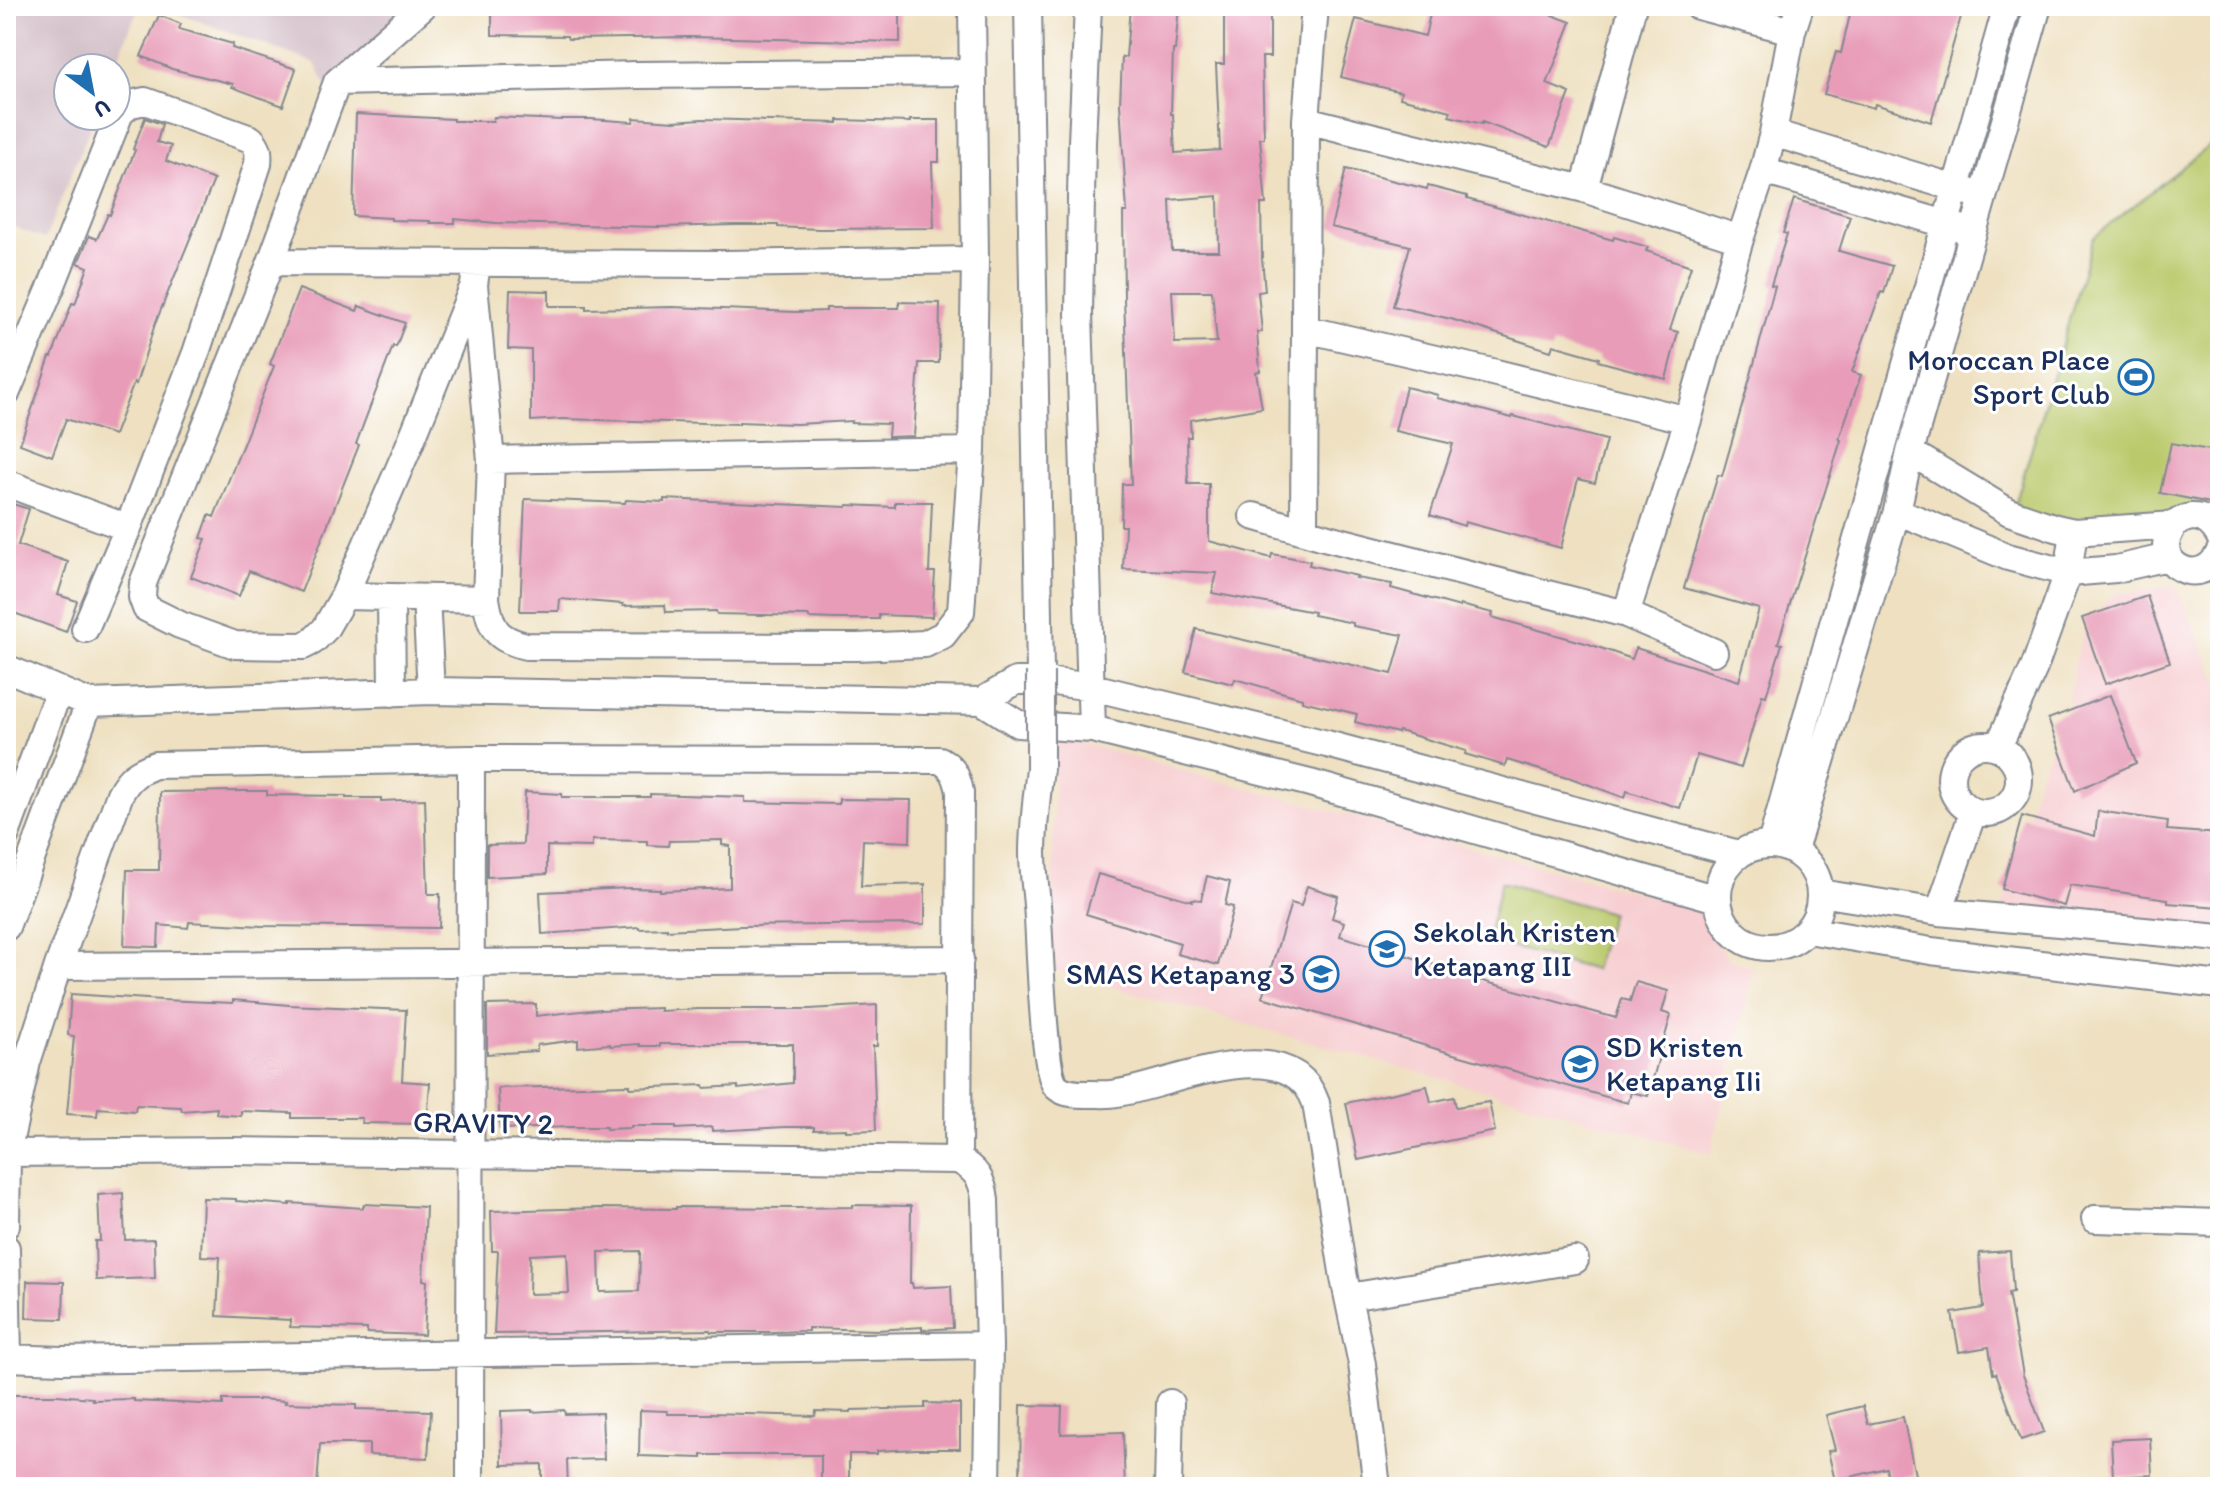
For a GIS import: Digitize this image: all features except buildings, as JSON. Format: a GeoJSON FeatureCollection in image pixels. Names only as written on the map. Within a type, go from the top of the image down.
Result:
{"type":"FeatureCollection","features":[{"type":"Feature","properties":{"kind":"street"},"geometry":{"type":"LineString","coordinates":[[423,6],[337,82],[271,262],[143,583],[142,597],[146,608],[180,625],[235,645],[303,646],[325,629],[344,596],[408,448],[475,274]]}},
{"type":"Feature","properties":{"kind":"street"},"geometry":{"type":"LineString","coordinates":[[475,274],[491,460],[486,599],[489,621],[501,636],[509,642],[526,646],[857,647],[925,644],[943,635],[961,612],[972,451],[975,260],[972,6]]}},
{"type":"Feature","properties":{"kind":"street"},"geometry":{"type":"LineString","coordinates":[[1028,6],[1040,672],[1040,768],[1033,856],[1047,1045],[1053,1083],[1061,1091],[1070,1093],[1116,1094],[1234,1064],[1260,1064],[1285,1070],[1300,1078],[1316,1103],[1362,1364],[1377,1487]]}},
{"type":"Feature","properties":{"kind":"street"},"geometry":{"type":"LineString","coordinates":[[1088,6],[1079,314],[1092,729]]}},
{"type":"Feature","properties":{"kind":"street"},"geometry":{"type":"LineString","coordinates":[[1304,530],[1306,120],[1315,6]]}},
{"type":"Feature","properties":{"kind":"street"},"geometry":{"type":"LineString","coordinates":[[1584,189],[1633,6]]}},
{"type":"Feature","properties":{"kind":"street"},"geometry":{"type":"LineString","coordinates":[[1698,6],[1792,31]]}},
{"type":"Feature","properties":{"kind":"street"},"geometry":{"type":"LineString","coordinates":[[1626,614],[1763,171],[1800,6]]}},
{"type":"Feature","properties":{"kind":"street"},"geometry":{"type":"LineString","coordinates":[[1782,847],[1944,224],[2007,6]]}},
{"type":"Feature","properties":{"kind":"street"},"geometry":{"type":"LineString","coordinates":[[1782,847],[1897,511],[1910,452],[2038,6]]}},
{"type":"Feature","properties":{"kind":"street"},"geometry":{"type":"LineString","coordinates":[[337,82],[972,72]]}},
{"type":"Feature","properties":{"kind":"street"},"geometry":{"type":"LineString","coordinates":[[6,394],[120,113],[131,104],[145,101],[251,139],[257,145],[258,164],[196,353],[85,629]]}},
{"type":"Feature","properties":{"kind":"street"},"geometry":{"type":"LineString","coordinates":[[1306,120],[1584,189],[1740,239]]}},
{"type":"Feature","properties":{"kind":"street"},"geometry":{"type":"LineString","coordinates":[[1773,133],[1982,196]]}},
{"type":"Feature","properties":{"kind":"street"},"geometry":{"type":"LineString","coordinates":[[1763,171],[1972,230]]}},
{"type":"Feature","properties":{"kind":"street"},"geometry":{"type":"LineString","coordinates":[[271,262],[475,274],[724,264],[975,260]]}},
{"type":"Feature","properties":{"kind":"street"},"geometry":{"type":"LineString","coordinates":[[1305,329],[1688,420]]}},
{"type":"Feature","properties":{"kind":"street"},"geometry":{"type":"LineString","coordinates":[[491,460],[972,451]]}},
{"type":"Feature","properties":{"kind":"street"},"geometry":{"type":"LineString","coordinates":[[1910,452],[2009,512],[2074,532],[2174,525],[2188,518],[2205,519],[2220,537]]}},
{"type":"Feature","properties":{"kind":"street"},"geometry":{"type":"LineString","coordinates":[[6,483],[128,528]]}},
{"type":"Feature","properties":{"kind":"street"},"geometry":{"type":"LineString","coordinates":[[1897,511],[2008,557],[2068,573],[2116,569],[2168,557]]}},
{"type":"Feature","properties":{"kind":"street"},"geometry":{"type":"LineString","coordinates":[[1253,516],[1626,614],[1714,652]]}},
{"type":"Feature","properties":{"kind":"street"},"geometry":{"type":"LineString","coordinates":[[2174,525],[2166,546],[2168,557],[2180,568],[2195,572],[2210,566],[2220,551]]}},
{"type":"Feature","properties":{"kind":"street"},"geometry":{"type":"LineString","coordinates":[[1998,747],[2034,668],[2068,573],[2074,532]]}},
{"type":"Feature","properties":{"kind":"street"},"geometry":{"type":"LineString","coordinates":[[344,596],[486,599]]}},
{"type":"Feature","properties":{"kind":"street"},"geometry":{"type":"LineString","coordinates":[[391,597],[392,693]]}},
{"type":"Feature","properties":{"kind":"street"},"geometry":{"type":"LineString","coordinates":[[426,598],[431,691]]}},
{"type":"Feature","properties":{"kind":"street"},"geometry":{"type":"LineString","coordinates":[[6,668],[89,703],[431,691],[982,701],[1016,681],[1046,681],[1092,687],[1327,744],[1739,854]]}},
{"type":"Feature","properties":{"kind":"street"},"geometry":{"type":"LineString","coordinates":[[6,834],[59,690]]}},
{"type":"Feature","properties":{"kind":"street"},"geometry":{"type":"LineString","coordinates":[[982,701],[1018,724],[1092,729],[1310,783],[1717,899]]}},
{"type":"Feature","properties":{"kind":"street"},"geometry":{"type":"LineString","coordinates":[[6,927],[89,703]]}},
{"type":"Feature","properties":{"kind":"street"},"geometry":{"type":"LineString","coordinates":[[1977,745],[1998,747],[2007,752],[2019,770],[2018,791],[2012,801],[1994,813],[1973,812],[1963,807],[1951,788],[1953,767],[1966,750],[1977,745]]}},
{"type":"Feature","properties":{"kind":"street"},"geometry":{"type":"LineString","coordinates":[[470,1487],[471,759]]}},
{"type":"Feature","properties":{"kind":"street"},"geometry":{"type":"LineString","coordinates":[[6,1225],[7,1153],[27,1062],[120,794],[127,781],[137,772],[155,765],[471,759],[940,760],[953,769],[960,792],[958,1160],[970,1166],[984,1187],[989,1345],[987,1487]]}},
{"type":"Feature","properties":{"kind":"street"},"geometry":{"type":"LineString","coordinates":[[1939,912],[1973,812]]}},
{"type":"Feature","properties":{"kind":"street"},"geometry":{"type":"LineString","coordinates":[[1754,847],[1782,847],[1812,868],[1820,893],[1817,913],[1808,930],[1782,945],[1766,947],[1752,945],[1731,932],[1720,914],[1717,899],[1719,882],[1727,866],[1739,854],[1754,847]]}},
{"type":"Feature","properties":{"kind":"street"},"geometry":{"type":"LineString","coordinates":[[1820,893],[1939,912],[2220,938]]}},
{"type":"Feature","properties":{"kind":"street"},"geometry":{"type":"LineString","coordinates":[[1808,930],[1931,951],[2220,985]]}},
{"type":"Feature","properties":{"kind":"street"},"geometry":{"type":"LineString","coordinates":[[58,966],[960,959]]}},
{"type":"Feature","properties":{"kind":"street","name":"GRAVITY 2"},"geometry":{"type":"LineString","coordinates":[[7,1153],[232,1151],[958,1160]]}},
{"type":"Feature","properties":{"kind":"street"},"geometry":{"type":"LineString","coordinates":[[2095,1219],[2220,1223]]}},
{"type":"Feature","properties":{"kind":"street"},"geometry":{"type":"LineString","coordinates":[[6,1248],[7,1358],[62,1360],[989,1345]]}},
{"type":"Feature","properties":{"kind":"street"},"geometry":{"type":"LineString","coordinates":[[1349,1297],[1575,1260]]}},
{"type":"Feature","properties":{"kind":"street"},"geometry":{"type":"LineString","coordinates":[[1168,1487],[1170,1403]]}},
{"type":"Feature","properties":{"kind":"shaded area"},"geometry":{"type":"Polygon","coordinates":[[[6,6],[139,6],[120,52],[52,52],[52,132],[88,132],[45,239],[6,224],[6,6]]]}},
{"type":"Feature","properties":{"kind":"shaded area"},"geometry":{"type":"Polygon","coordinates":[[[157,6],[414,6],[325,84],[315,63],[157,6]]]}},
{"type":"Feature","properties":{"kind":"shaded area"},"geometry":{"type":"Polygon","coordinates":[[[2176,586],[2220,687],[2220,942],[1999,920],[2040,771],[2065,722],[2075,659],[2087,621],[2114,594],[2176,586]]]}},
{"type":"Feature","properties":{"kind":"shaded area","name":"Sekolah Kristen Ketapang III"},"geometry":{"type":"Polygon","coordinates":[[[1054,736],[1706,911],[1714,938],[1729,960],[1754,968],[1711,1154],[1052,970],[1054,736]]]}},
{"type":"Feature","properties":{"kind":"green space","name":"Moroccan Place Sport Club"},"geometry":{"type":"Polygon","coordinates":[[[2220,137],[2220,528],[2010,522],[2093,238],[2220,137]]]}},
{"type":"Feature","properties":{"kind":"green space"},"geometry":{"type":"Polygon","coordinates":[[[1501,882],[1611,913],[1594,970],[1487,940],[1501,882]]]}},
{"type":"Feature","properties":{"kind":"place","name":"Moroccan Place Sport Club"},"geometry":{"type":"Point","coordinates":[2136,377]}},
{"type":"Feature","properties":{"kind":"place","name":"Sekolah Kristen Ketapang III"},"geometry":{"type":"Point","coordinates":[1387,949]}},
{"type":"Feature","properties":{"kind":"place","name":"SMAS Ketapang 3"},"geometry":{"type":"Point","coordinates":[1321,974]}},
{"type":"Feature","properties":{"kind":"place","name":"SD Kristen Ketapang IIi"},"geometry":{"type":"Point","coordinates":[1580,1064]}}]}
